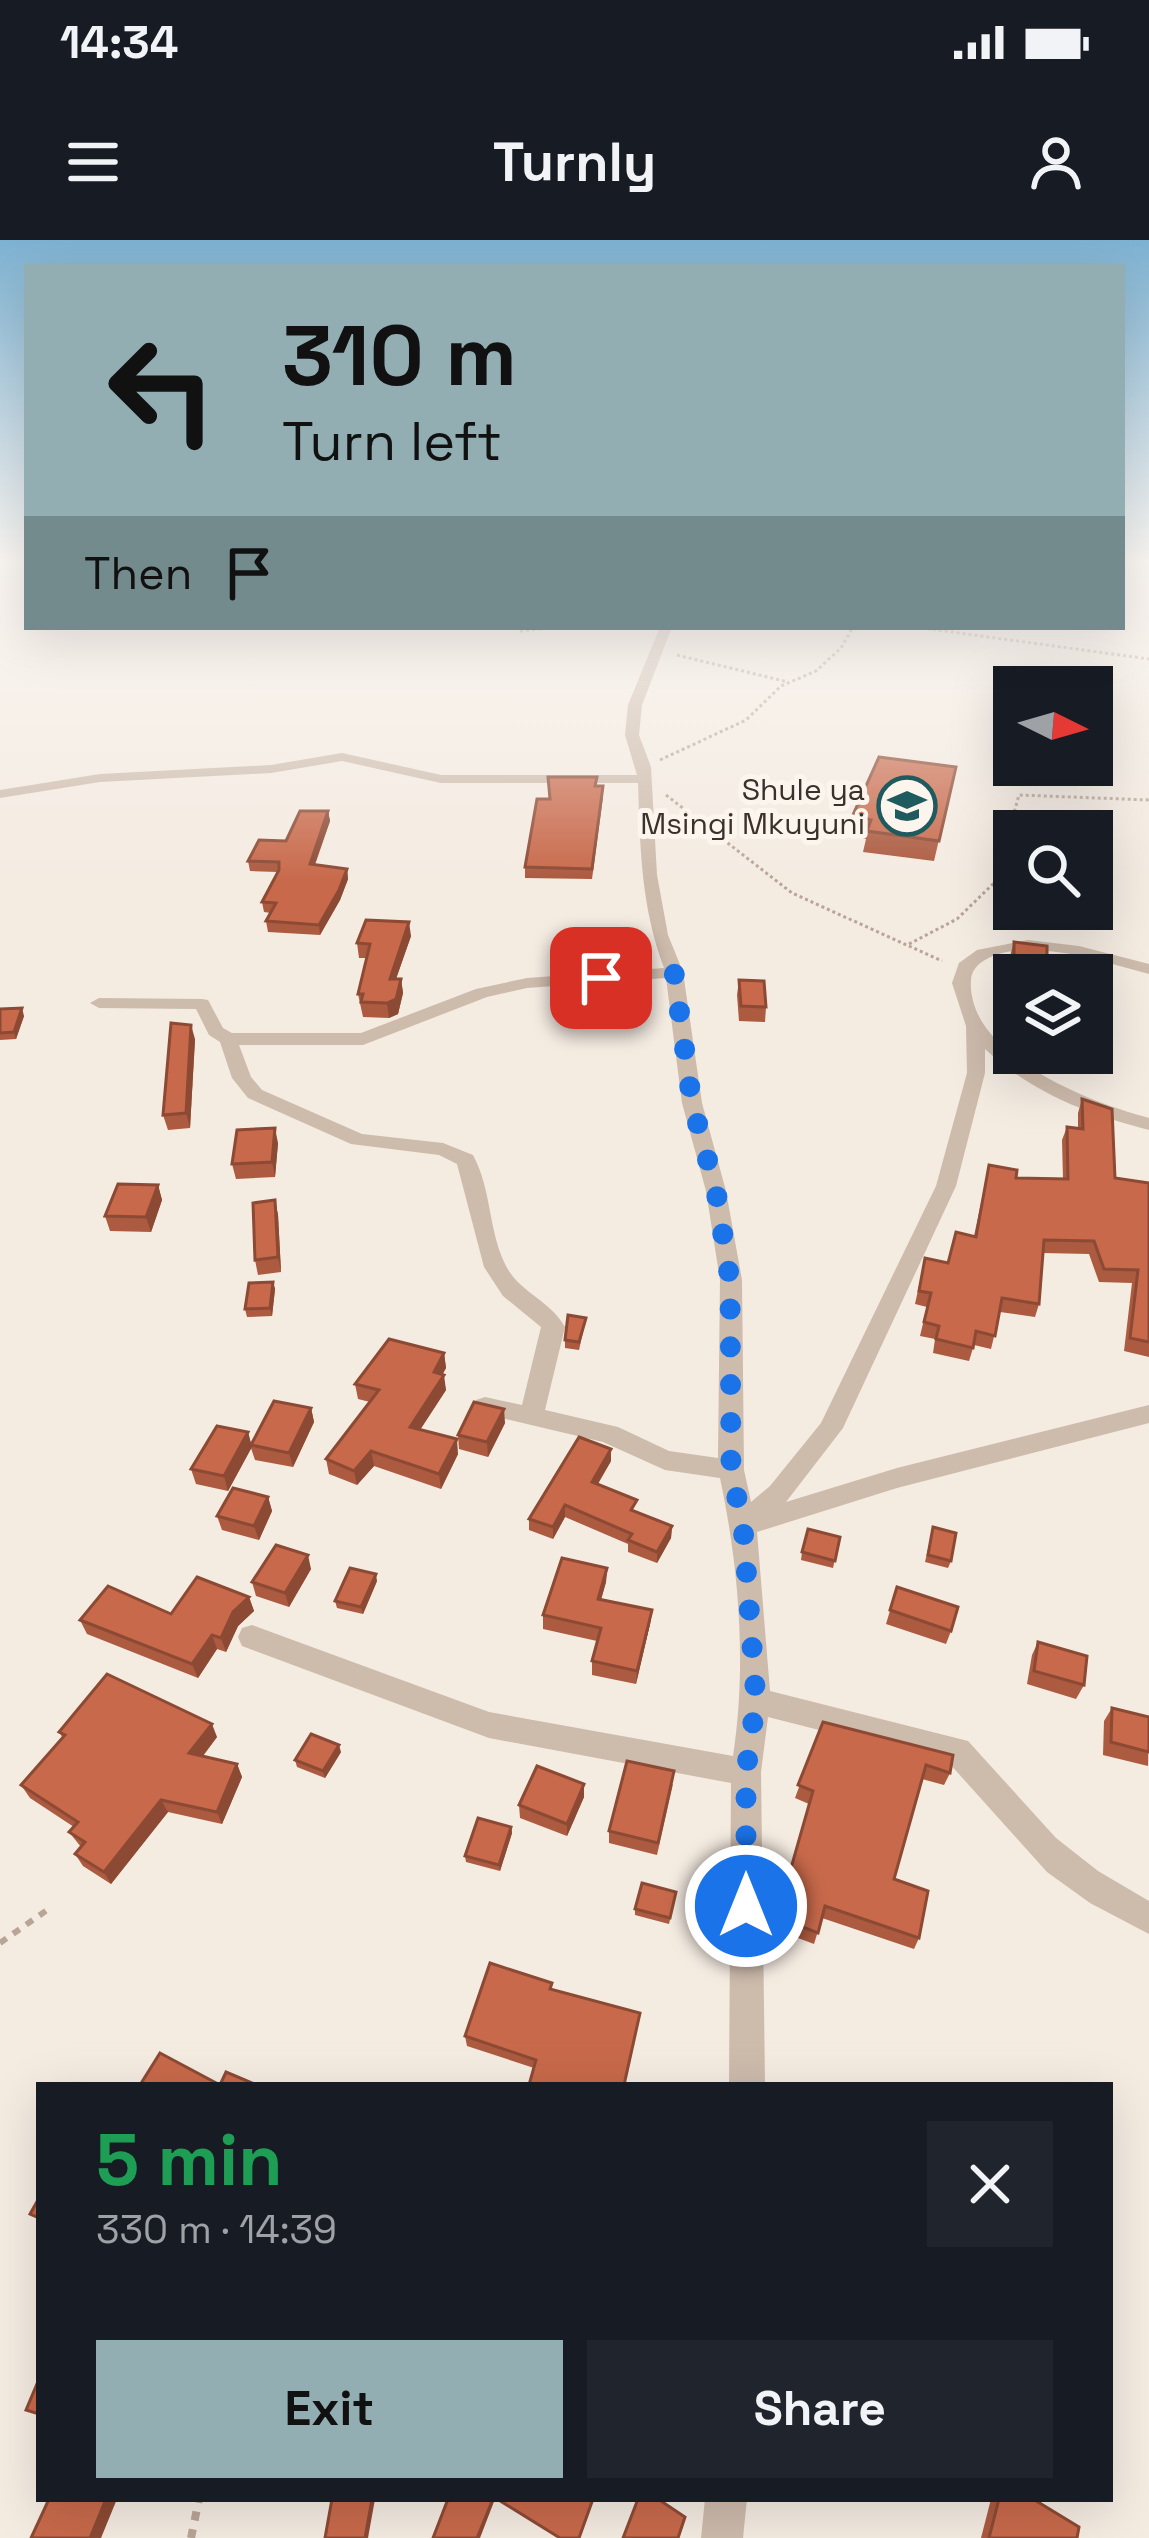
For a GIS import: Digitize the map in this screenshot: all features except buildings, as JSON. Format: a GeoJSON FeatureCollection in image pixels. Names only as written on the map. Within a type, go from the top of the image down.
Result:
{"type":"FeatureCollection","features":[{"type":"Feature","properties":{"kind":"street"},"geometry":{"type":"LineString","coordinates":[[652,666],[632,721],[645,773],[650,875],[660,935],[674,972],[692,1103],[726,1243],[731,1470],[743,1526],[756,1700],[746,1772],[746,2082]]}},
{"type":"Feature","properties":{"kind":"street"},"geometry":{"type":"LineString","coordinates":[[0,794],[113,777],[271,769],[342,757],[441,779],[645,773]]}},
{"type":"Feature","properties":{"kind":"street"},"geometry":{"type":"LineString","coordinates":[[743,1526],[779,1493],[831,1428],[932,1222],[972,1101],[975,1026],[961,982],[965,967],[978,954],[1005,946],[1044,948],[1149,969]]}},
{"type":"Feature","properties":{"kind":"street"},"geometry":{"type":"LineString","coordinates":[[99,1003],[202,1004],[215,1031],[228,1039],[363,1039],[482,994],[527,983],[674,972]]}},
{"type":"Feature","properties":{"kind":"street"},"geometry":{"type":"LineString","coordinates":[[975,1026],[998,1053],[1031,1078],[1095,1108],[1149,1124]]}},
{"type":"Feature","properties":{"kind":"street"},"geometry":{"type":"LineString","coordinates":[[228,1039],[242,1078],[256,1094],[344,1136],[443,1149],[466,1160],[480,1231],[493,1265],[511,1291],[549,1315],[554,1327],[532,1412]]}},
{"type":"Feature","properties":{"kind":"street"},"geometry":{"type":"LineString","coordinates":[[484,1406],[532,1412],[629,1440],[665,1460],[731,1470]]}},
{"type":"Feature","properties":{"kind":"street"},"geometry":{"type":"LineString","coordinates":[[743,1526],[897,1478],[1149,1414]]}},
{"type":"Feature","properties":{"kind":"street"},"geometry":{"type":"LineString","coordinates":[[252,1636],[489,1726],[746,1772]]}},
{"type":"Feature","properties":{"kind":"street"},"geometry":{"type":"LineString","coordinates":[[756,1700],[957,1751],[983,1771],[1030,1834],[1075,1876],[1149,1918]]}},
{"type":"Feature","properties":{"kind":"street"},"geometry":{"type":"LineString","coordinates":[[722,2538],[726,2502]]}},
{"type":"Feature","properties":{"kind":"path"},"geometry":{"type":"LineString","coordinates":[[722,666],[788,682]]}},
{"type":"Feature","properties":{"kind":"path"},"geometry":{"type":"LineString","coordinates":[[821,666],[788,682],[738,725],[645,773],[792,893],[909,944],[952,967],[961,982]]}},
{"type":"Feature","properties":{"kind":"path"},"geometry":{"type":"LineString","coordinates":[[909,944],[960,916],[989,892],[1004,865],[1011,802],[1019,794],[1149,800]]}},
{"type":"Feature","properties":{"kind":"path"},"geometry":{"type":"LineString","coordinates":[[0,1943],[50,1908]]}},
{"type":"Feature","properties":{"kind":"path"},"geometry":{"type":"LineString","coordinates":[[191,2538],[198,2502]]}},
{"type":"Feature","properties":{"kind":"place","name":"Shule ya Msingi Mkuyuni"},"geometry":{"type":"Point","coordinates":[907,806]}},
{"type":"Feature","properties":{"kind":"route"},"geometry":{"type":"LineString","coordinates":[[601,978],[674,972],[692,1103],[726,1243],[731,1470],[743,1526],[756,1700],[746,1772],[746,1906]]}}]}
